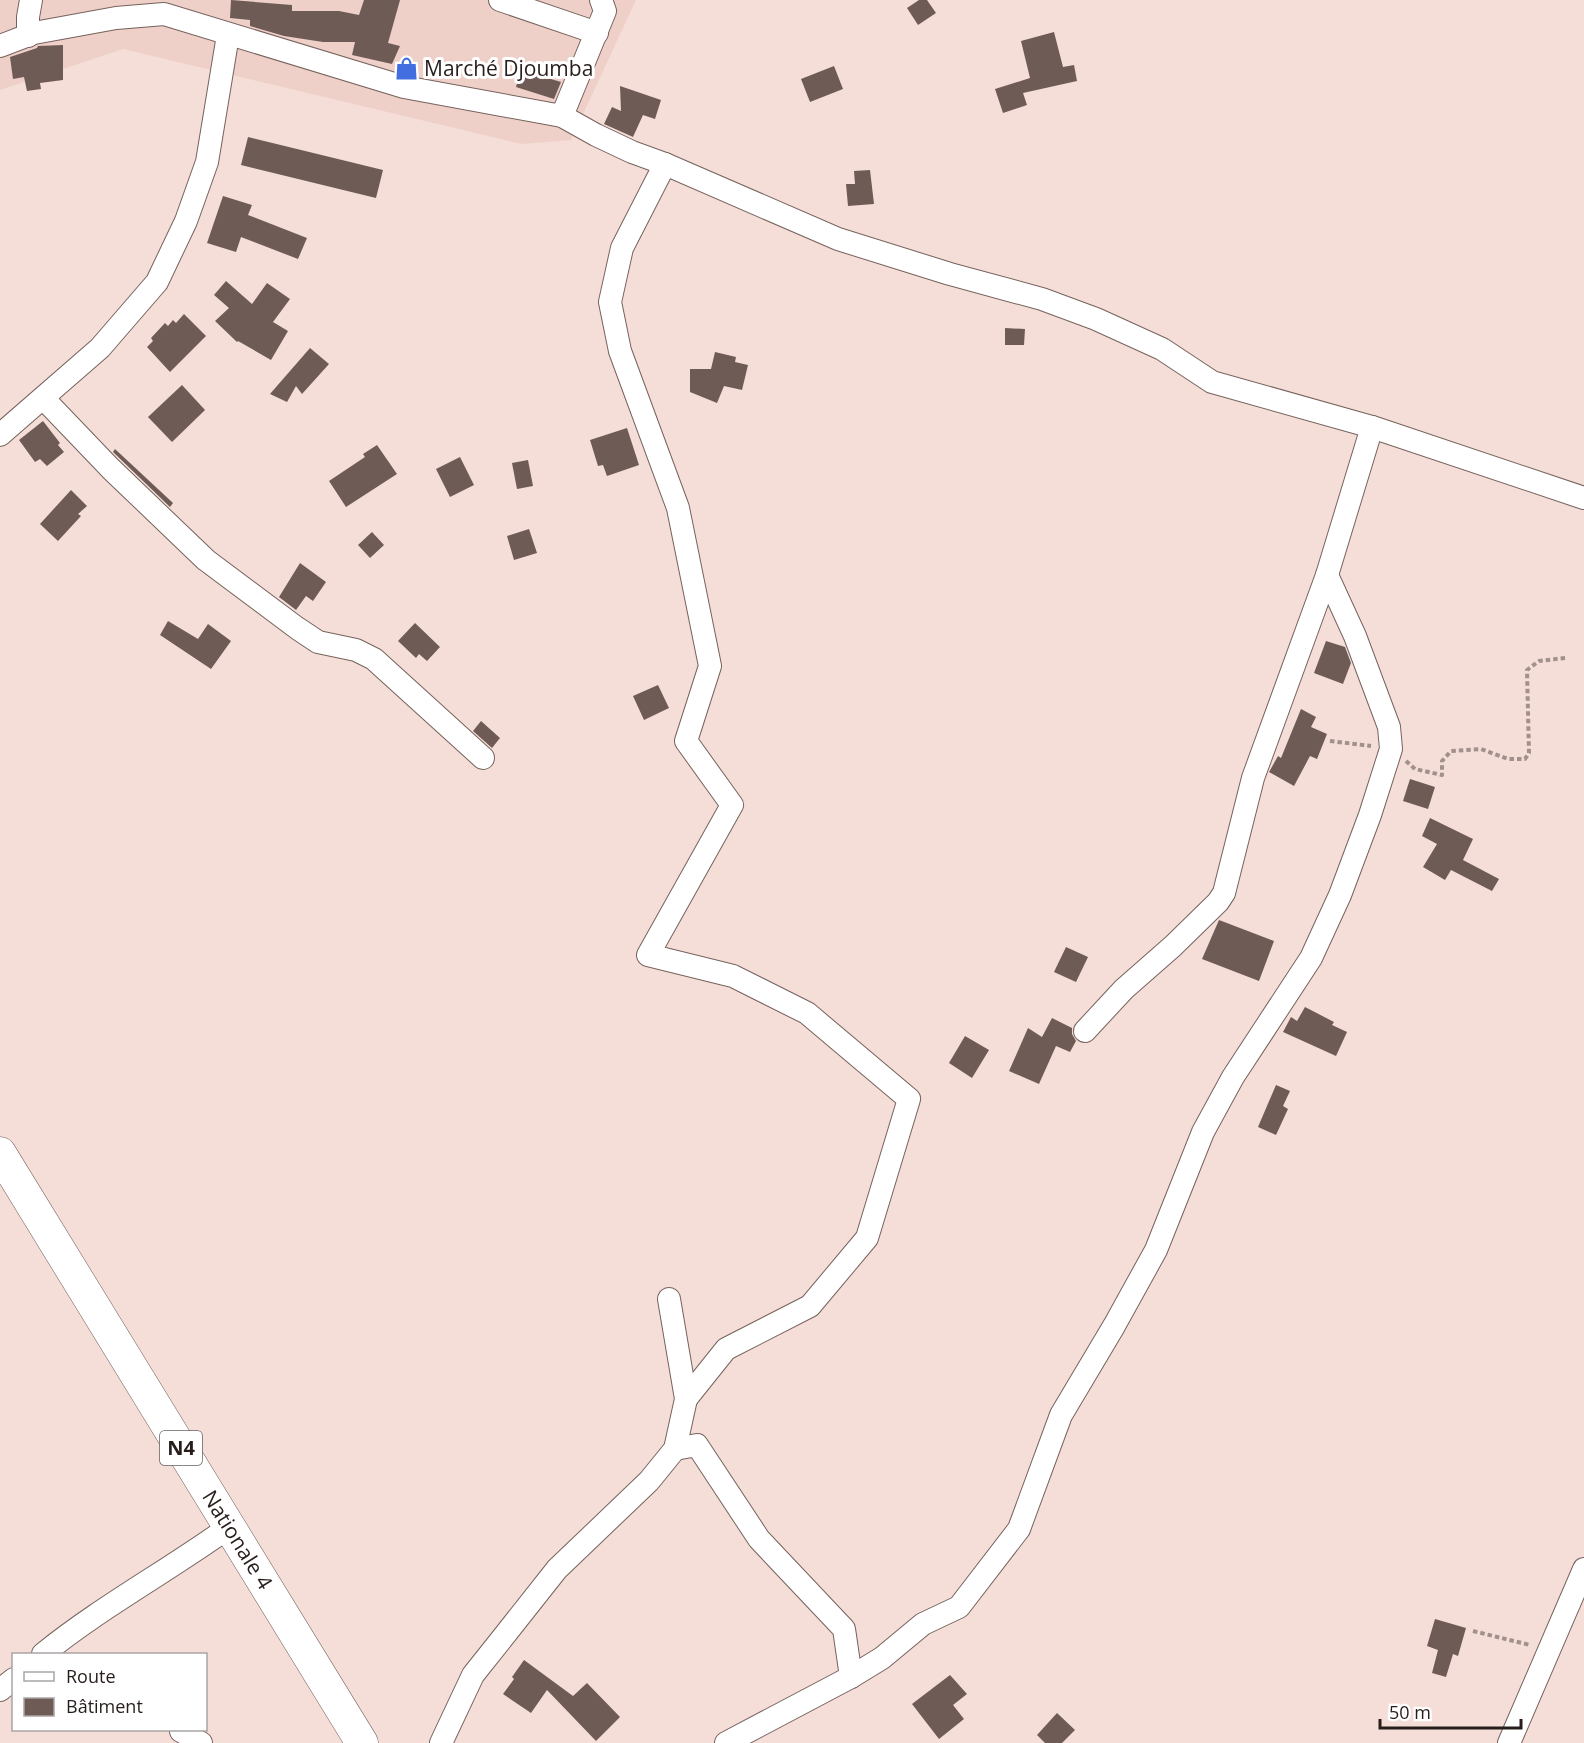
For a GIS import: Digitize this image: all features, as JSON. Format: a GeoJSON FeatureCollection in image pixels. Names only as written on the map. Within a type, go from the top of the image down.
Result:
{"type":"FeatureCollection","features":[{"type":"Feature","properties":{"kind":"highway","name":"Nationale 4"},"geometry":{"type":"LineString","coordinates":[[0,1153],[362,1743]]}},
{"type":"Feature","properties":{"kind":"street"},"geometry":{"type":"LineString","coordinates":[[28,36],[31,0]]}},
{"type":"Feature","properties":{"kind":"street"},"geometry":{"type":"LineString","coordinates":[[500,0],[597,33]]}},
{"type":"Feature","properties":{"kind":"street"},"geometry":{"type":"LineString","coordinates":[[562,116],[605,11],[601,0]]}},
{"type":"Feature","properties":{"kind":"street"},"geometry":{"type":"LineString","coordinates":[[0,46],[28,36],[116,18],[164,14],[404,87],[562,116],[632,152],[838,239],[950,274],[1042,298],[1096,318],[1162,349],[1212,382],[1372,427],[1584,498]]}},
{"type":"Feature","properties":{"kind":"street"},"geometry":{"type":"LineString","coordinates":[[0,435],[100,348],[157,282],[186,221],[207,162],[228,35]]}},
{"type":"Feature","properties":{"kind":"street"},"geometry":{"type":"LineString","coordinates":[[665,164],[622,248],[610,302],[620,351],[678,508],[710,666],[686,741],[732,805],[648,955],[733,976],[807,1013],[909,1100],[867,1238],[810,1306],[726,1349],[686,1399]]}},
{"type":"Feature","properties":{"kind":"street"},"geometry":{"type":"LineString","coordinates":[[43,398],[111,469],[206,560],[318,642],[356,650],[374,659],[483,758]]}},
{"type":"Feature","properties":{"kind":"street"},"geometry":{"type":"LineString","coordinates":[[1085,1031],[1124,989],[1173,946],[1218,902],[1224,893],[1253,778],[1327,575],[1372,427]]}},
{"type":"Feature","properties":{"kind":"street"},"geometry":{"type":"LineString","coordinates":[[726,1743],[851,1677],[882,1658],[923,1624],[959,1607],[1019,1529],[1062,1415],[1156,1250],[1203,1132],[1233,1077],[1311,958],[1340,895],[1370,815],[1391,749],[1389,727],[1355,636],[1327,575]]}},
{"type":"Feature","properties":{"kind":"street"},"geometry":{"type":"LineString","coordinates":[[441,1743],[473,1675],[557,1569],[649,1481],[675,1449],[686,1399],[669,1299]]}},
{"type":"Feature","properties":{"kind":"street"},"geometry":{"type":"LineString","coordinates":[[675,1449],[697,1445],[759,1539],[844,1629],[851,1677]]}},
{"type":"Feature","properties":{"kind":"street"},"geometry":{"type":"LineString","coordinates":[[44,1653],[68,1634],[194,1553],[230,1527]]}},
{"type":"Feature","properties":{"kind":"street"},"geometry":{"type":"LineString","coordinates":[[1509,1743],[1584,1569]]}},
{"type":"Feature","properties":{"kind":"street"},"geometry":{"type":"LineString","coordinates":[[0,1690],[12,1681]]}},
{"type":"Feature","properties":{"kind":"street"},"geometry":{"type":"LineString","coordinates":[[181,1731],[201,1743]]}},
{"type":"Feature","properties":{"kind":"path"},"geometry":{"type":"LineString","coordinates":[[1330,741],[1391,749],[1415,769],[1442,775],[1442,761],[1451,751],[1481,749],[1508,759],[1525,759],[1529,753],[1527,670],[1539,661],[1564,658]]}},
{"type":"Feature","properties":{"kind":"path"},"geometry":{"type":"LineString","coordinates":[[1473,1630],[1550,1650]]}},
{"type":"Feature","properties":{"kind":"shaded area","name":"Marché Djoumba"},"geometry":{"type":"Polygon","coordinates":[[[0,0],[636,0],[571,140],[521,144],[123,49],[0,90],[0,0]]]}},
{"type":"Feature","properties":{"kind":"building"},"geometry":{"type":"Polygon","coordinates":[[[231,0],[292,5],[292,11],[339,11],[359,15],[364,0],[400,0],[388,43],[400,46],[392,64],[352,55],[355,42],[323,42],[284,36],[250,26],[250,20],[230,18],[231,0]]]}},
{"type":"Feature","properties":{"kind":"building"},"geometry":{"type":"Polygon","coordinates":[[[919,0],[927,0],[936,13],[918,25],[907,8],[919,0]]]}},
{"type":"Feature","properties":{"kind":"building"},"geometry":{"type":"Polygon","coordinates":[[[1054,32],[1063,67],[1074,65],[1077,81],[1023,93],[1027,105],[1003,113],[995,89],[1030,78],[1021,41],[1054,32]]]}},
{"type":"Feature","properties":{"kind":"building"},"geometry":{"type":"Polygon","coordinates":[[[63,45],[63,80],[40,83],[41,89],[27,91],[24,77],[13,79],[10,57],[38,46],[63,45]]]}},
{"type":"Feature","properties":{"kind":"building"},"geometry":{"type":"Polygon","coordinates":[[[834,66],[843,89],[810,102],[801,79],[834,66]]]}},
{"type":"Feature","properties":{"kind":"building"},"geometry":{"type":"Polygon","coordinates":[[[521,70],[561,82],[554,99],[516,87],[521,70]]]}},
{"type":"Feature","properties":{"kind":"building"},"geometry":{"type":"Polygon","coordinates":[[[620,86],[661,100],[655,119],[643,115],[633,137],[604,124],[612,107],[621,111],[620,86]]]}},
{"type":"Feature","properties":{"kind":"building"},"geometry":{"type":"Polygon","coordinates":[[[248,137],[383,170],[376,198],[241,165],[248,137]]]}},
{"type":"Feature","properties":{"kind":"building"},"geometry":{"type":"Polygon","coordinates":[[[870,170],[874,204],[848,206],[846,184],[855,184],[854,171],[870,170]]]}},
{"type":"Feature","properties":{"kind":"building"},"geometry":{"type":"Polygon","coordinates":[[[223,196],[252,205],[248,215],[307,238],[298,259],[241,237],[236,252],[207,243],[223,196]]]}},
{"type":"Feature","properties":{"kind":"building"},"geometry":{"type":"Polygon","coordinates":[[[226,281],[252,304],[267,283],[290,299],[273,322],[288,331],[271,360],[237,342],[215,321],[229,308],[214,295],[226,281]]]}},
{"type":"Feature","properties":{"kind":"building"},"geometry":{"type":"Polygon","coordinates":[[[184,314],[206,336],[170,372],[147,347],[153,341],[151,338],[165,323],[168,326],[173,320],[176,323],[184,314]]]}},
{"type":"Feature","properties":{"kind":"building"},"geometry":{"type":"Polygon","coordinates":[[[1005,328],[1025,329],[1024,345],[1005,345],[1005,328]]]}},
{"type":"Feature","properties":{"kind":"building"},"geometry":{"type":"Polygon","coordinates":[[[310,348],[329,364],[302,394],[296,386],[287,402],[270,394],[310,348]]]}},
{"type":"Feature","properties":{"kind":"building"},"geometry":{"type":"Polygon","coordinates":[[[715,352],[736,357],[735,362],[748,365],[742,390],[724,386],[717,403],[690,392],[690,369],[711,369],[715,352]]]}},
{"type":"Feature","properties":{"kind":"building"},"geometry":{"type":"Polygon","coordinates":[[[182,385],[205,410],[172,442],[148,417],[182,385]]]}},
{"type":"Feature","properties":{"kind":"building"},"geometry":{"type":"Polygon","coordinates":[[[43,421],[64,452],[47,466],[40,459],[35,462],[19,440],[43,421]]]}},
{"type":"Feature","properties":{"kind":"building"},"geometry":{"type":"Polygon","coordinates":[[[627,428],[639,465],[607,476],[603,465],[598,466],[590,440],[627,428]]]}},
{"type":"Feature","properties":{"kind":"building"},"geometry":{"type":"Polygon","coordinates":[[[377,445],[397,474],[346,507],[329,481],[365,457],[363,454],[377,445]]]}},
{"type":"Feature","properties":{"kind":"building"},"geometry":{"type":"Polygon","coordinates":[[[115,449],[173,503],[170,507],[113,452],[115,449]]]}},
{"type":"Feature","properties":{"kind":"building"},"geometry":{"type":"Polygon","coordinates":[[[460,457],[474,485],[450,497],[436,469],[460,457]]]}},
{"type":"Feature","properties":{"kind":"building"},"geometry":{"type":"Polygon","coordinates":[[[528,460],[533,486],[517,489],[512,463],[528,460]]]}},
{"type":"Feature","properties":{"kind":"building"},"geometry":{"type":"Polygon","coordinates":[[[71,490],[87,506],[78,514],[81,516],[58,541],[40,524],[71,490]]]}},
{"type":"Feature","properties":{"kind":"building"},"geometry":{"type":"Polygon","coordinates":[[[529,529],[537,553],[514,560],[507,536],[529,529]]]}},
{"type":"Feature","properties":{"kind":"building"},"geometry":{"type":"Polygon","coordinates":[[[372,532],[384,545],[370,558],[358,545],[372,532]]]}},
{"type":"Feature","properties":{"kind":"building"},"geometry":{"type":"Polygon","coordinates":[[[300,563],[326,582],[313,601],[306,596],[296,610],[279,597],[300,563]]]}},
{"type":"Feature","properties":{"kind":"building"},"geometry":{"type":"Polygon","coordinates":[[[168,621],[198,639],[208,624],[231,641],[211,669],[160,635],[168,621]]]}},
{"type":"Feature","properties":{"kind":"building"},"geometry":{"type":"Polygon","coordinates":[[[415,623],[440,647],[427,661],[419,654],[416,658],[398,641],[415,623]]]}},
{"type":"Feature","properties":{"kind":"building"},"geometry":{"type":"Polygon","coordinates":[[[1326,641],[1345,647],[1351,663],[1343,684],[1314,673],[1326,641]]]}},
{"type":"Feature","properties":{"kind":"building"},"geometry":{"type":"Polygon","coordinates":[[[658,685],[669,708],[644,720],[633,696],[658,685]]]}},
{"type":"Feature","properties":{"kind":"building"},"geometry":{"type":"Polygon","coordinates":[[[1301,709],[1316,717],[1311,727],[1327,734],[1317,759],[1310,756],[1294,786],[1269,772],[1278,756],[1281,758],[1301,709]]]}},
{"type":"Feature","properties":{"kind":"building"},"geometry":{"type":"Polygon","coordinates":[[[481,721],[500,738],[492,748],[473,731],[481,721]]]}},
{"type":"Feature","properties":{"kind":"building"},"geometry":{"type":"Polygon","coordinates":[[[1410,779],[1435,787],[1428,809],[1403,801],[1410,779]]]}},
{"type":"Feature","properties":{"kind":"building"},"geometry":{"type":"Polygon","coordinates":[[[1430,818],[1473,839],[1463,860],[1499,879],[1492,891],[1451,870],[1445,880],[1423,867],[1437,844],[1422,836],[1430,818]]]}},
{"type":"Feature","properties":{"kind":"building"},"geometry":{"type":"Polygon","coordinates":[[[1219,920],[1274,941],[1259,981],[1202,959],[1219,920]]]}},
{"type":"Feature","properties":{"kind":"building"},"geometry":{"type":"Polygon","coordinates":[[[1066,947],[1088,957],[1076,982],[1054,972],[1066,947]]]}},
{"type":"Feature","properties":{"kind":"building"},"geometry":{"type":"Polygon","coordinates":[[[1305,1007],[1334,1022],[1332,1025],[1347,1032],[1336,1056],[1283,1032],[1291,1017],[1297,1021],[1305,1007]]]}},
{"type":"Feature","properties":{"kind":"building"},"geometry":{"type":"Polygon","coordinates":[[[1052,1018],[1072,1028],[1076,1041],[1070,1052],[1056,1046],[1039,1084],[1009,1071],[1028,1028],[1042,1037],[1052,1018]]]}},
{"type":"Feature","properties":{"kind":"building"},"geometry":{"type":"Polygon","coordinates":[[[965,1036],[989,1050],[972,1078],[949,1063],[965,1036]]]}},
{"type":"Feature","properties":{"kind":"building"},"geometry":{"type":"Polygon","coordinates":[[[1276,1085],[1290,1091],[1283,1106],[1288,1109],[1276,1135],[1258,1127],[1276,1085]]]}},
{"type":"Feature","properties":{"kind":"building"},"geometry":{"type":"Polygon","coordinates":[[[1435,1619],[1466,1628],[1458,1656],[1453,1654],[1446,1677],[1432,1673],[1438,1650],[1427,1646],[1435,1619]]]}},
{"type":"Feature","properties":{"kind":"building"},"geometry":{"type":"Polygon","coordinates":[[[524,1660],[573,1696],[587,1683],[620,1717],[596,1741],[547,1690],[531,1713],[503,1694],[524,1660]]]}},
{"type":"Feature","properties":{"kind":"building"},"geometry":{"type":"Polygon","coordinates":[[[950,1675],[967,1694],[953,1705],[964,1719],[939,1739],[912,1704],[950,1675]]]}},
{"type":"Feature","properties":{"kind":"building"},"geometry":{"type":"Polygon","coordinates":[[[1057,1713],[1075,1730],[1062,1743],[1045,1743],[1037,1735],[1057,1713]]]}},
{"type":"Feature","properties":{"kind":"place","name":"Marché Djoumba"},"geometry":{"type":"Point","coordinates":[406,69]}}]}
